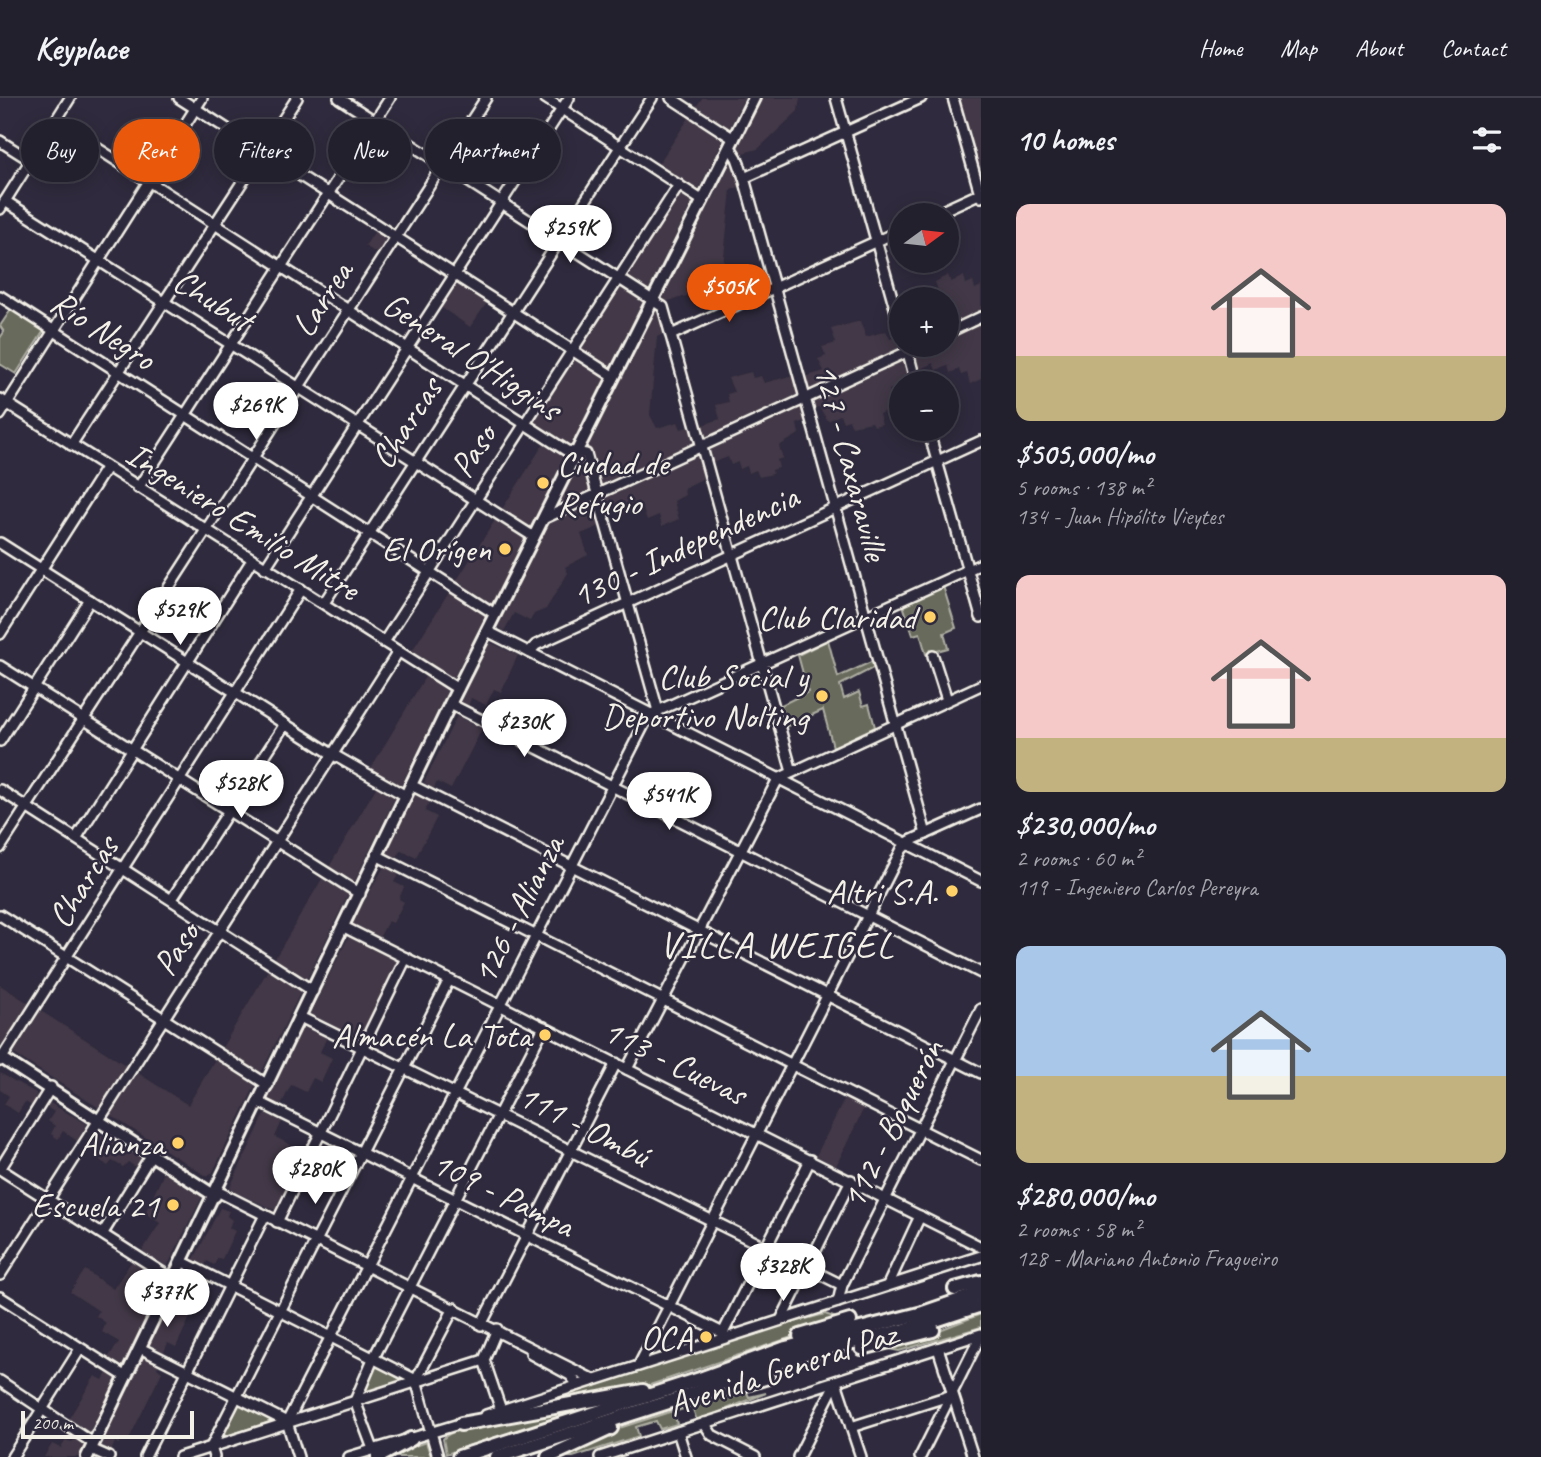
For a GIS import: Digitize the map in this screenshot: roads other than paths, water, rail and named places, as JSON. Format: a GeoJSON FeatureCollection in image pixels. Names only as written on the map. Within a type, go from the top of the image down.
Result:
{"type":"FeatureCollection","features":[{"type":"Feature","properties":{"kind":"highway"},"geometry":{"type":"LineString","coordinates":[[955,1289],[981,1282]]}},
{"type":"Feature","properties":{"kind":"highway","name":"Avenida General Paz"},"geometry":{"type":"LineString","coordinates":[[459,1457],[675,1396],[746,1363],[817,1338],[923,1313],[981,1293]]}},
{"type":"Feature","properties":{"kind":"highway"},"geometry":{"type":"LineString","coordinates":[[862,1348],[918,1335],[981,1306]]}},
{"type":"Feature","properties":{"kind":"highway","name":"Avenida General Paz"},"geometry":{"type":"LineString","coordinates":[[497,1457],[818,1349],[905,1330],[981,1306]]}},
{"type":"Feature","properties":{"kind":"highway"},"geometry":{"type":"LineString","coordinates":[[746,1363],[806,1334],[850,1321]]}},
{"type":"Feature","properties":{"kind":"highway"},"geometry":{"type":"LineString","coordinates":[[461,1424],[637,1392],[675,1396],[722,1391],[768,1377]]}},
{"type":"Feature","properties":{"kind":"highway"},"geometry":{"type":"LineString","coordinates":[[548,1457],[675,1396]]}},
{"type":"Feature","properties":{"kind":"highway"},"geometry":{"type":"LineString","coordinates":[[375,1455],[411,1439]]}},
{"type":"Feature","properties":{"kind":"main road"},"geometry":{"type":"LineString","coordinates":[[90,1450],[216,1194],[457,689],[754,98]]}},
{"type":"Feature","properties":{"kind":"main road"},"geometry":{"type":"LineString","coordinates":[[1,1059],[216,1194]]}},
{"type":"Feature","properties":{"kind":"street"},"geometry":{"type":"LineString","coordinates":[[56,119],[69,98]]}},
{"type":"Feature","properties":{"kind":"street"},"geometry":{"type":"LineString","coordinates":[[179,98],[214,120]]}},
{"type":"Feature","properties":{"kind":"street"},"geometry":{"type":"LineString","coordinates":[[188,119],[202,98]]}},
{"type":"Feature","properties":{"kind":"street"},"geometry":{"type":"LineString","coordinates":[[283,119],[297,98]]}},
{"type":"Feature","properties":{"kind":"street"},"geometry":{"type":"LineString","coordinates":[[339,98],[373,119]]}},
{"type":"Feature","properties":{"kind":"street"},"geometry":{"type":"LineString","coordinates":[[376,119],[390,98]]}},
{"type":"Feature","properties":{"kind":"street","name":"Larrea"},"geometry":{"type":"LineString","coordinates":[[472,119],[486,98]]}},
{"type":"Feature","properties":{"kind":"street"},"geometry":{"type":"LineString","coordinates":[[545,98],[703,201]]}},
{"type":"Feature","properties":{"kind":"street"},"geometry":{"type":"LineString","coordinates":[[265,568],[569,98]]}},
{"type":"Feature","properties":{"kind":"street","name":"Charcas"},"geometry":{"type":"LineString","coordinates":[[324,603],[652,98]]}},
{"type":"Feature","properties":{"kind":"street"},"geometry":{"type":"LineString","coordinates":[[671,98],[732,143]]}},
{"type":"Feature","properties":{"kind":"street"},"geometry":{"type":"LineString","coordinates":[[836,98],[890,287]]}},
{"type":"Feature","properties":{"kind":"street"},"geometry":{"type":"LineString","coordinates":[[744,178],[921,98]]}},
{"type":"Feature","properties":{"kind":"street"},"geometry":{"type":"LineString","coordinates":[[953,98],[981,195],[959,204]]}},
{"type":"Feature","properties":{"kind":"street"},"geometry":{"type":"LineString","coordinates":[[0,141],[21,154]]}},
{"type":"Feature","properties":{"kind":"street","name":"127 - Caxaraville"},"geometry":{"type":"LineString","coordinates":[[732,143],[926,834]]}},
{"type":"Feature","properties":{"kind":"street"},"geometry":{"type":"LineString","coordinates":[[2,205],[21,174]]}},
{"type":"Feature","properties":{"kind":"street"},"geometry":{"type":"LineString","coordinates":[[0,415],[3,401],[52,331],[148,182]]}},
{"type":"Feature","properties":{"kind":"street","name":"General O'Higgins"},"geometry":{"type":"LineString","coordinates":[[150,182],[567,451],[577,452]]}},
{"type":"Feature","properties":{"kind":"street"},"geometry":{"type":"LineString","coordinates":[[71,446],[242,182]]}},
{"type":"Feature","properties":{"kind":"street"},"geometry":{"type":"LineString","coordinates":[[311,182],[614,377]]}},
{"type":"Feature","properties":{"kind":"street"},"geometry":{"type":"LineString","coordinates":[[138,488],[336,182]]}},
{"type":"Feature","properties":{"kind":"street","name":"Larrea"},"geometry":{"type":"LineString","coordinates":[[0,848],[431,182]]}},
{"type":"Feature","properties":{"kind":"street"},"geometry":{"type":"LineString","coordinates":[[472,182],[663,307],[792,772]]}},
{"type":"Feature","properties":{"kind":"street","name":"Paso"},"geometry":{"type":"LineString","coordinates":[[384,642],[679,185]]}},
{"type":"Feature","properties":{"kind":"street","name":"Chubut"},"geometry":{"type":"LineString","coordinates":[[2,205],[98,260],[415,464],[534,537]]}},
{"type":"Feature","properties":{"kind":"street"},"geometry":{"type":"LineString","coordinates":[[671,335],[889,236]]}},
{"type":"Feature","properties":{"kind":"street","name":"Río Negro"},"geometry":{"type":"LineString","coordinates":[[0,296],[495,614]]}},
{"type":"Feature","properties":{"kind":"street"},"geometry":{"type":"LineString","coordinates":[[959,327],[981,317]]}},
{"type":"Feature","properties":{"kind":"street"},"geometry":{"type":"LineString","coordinates":[[543,519],[889,356]]}},
{"type":"Feature","properties":{"kind":"street","name":"Ingeniero Emilio Mitre"},"geometry":{"type":"LineString","coordinates":[[3,401],[457,689]]}},
{"type":"Feature","properties":{"kind":"street"},"geometry":{"type":"LineString","coordinates":[[931,441],[981,617]]}},
{"type":"Feature","properties":{"kind":"street","name":"130 - Independencia"},"geometry":{"type":"LineString","coordinates":[[528,652],[536,645],[628,602],[981,441]]}},
{"type":"Feature","properties":{"kind":"street"},"geometry":{"type":"LineString","coordinates":[[577,452],[586,454],[598,494],[628,602],[653,713]]}},
{"type":"Feature","properties":{"kind":"street"},"geometry":{"type":"LineString","coordinates":[[0,634],[106,468]]}},
{"type":"Feature","properties":{"kind":"street"},"geometry":{"type":"LineString","coordinates":[[0,543],[332,754],[571,867],[981,1073]]}},
{"type":"Feature","properties":{"kind":"street"},"geometry":{"type":"LineString","coordinates":[[76,837],[252,560]]}},
{"type":"Feature","properties":{"kind":"street"},"geometry":{"type":"LineString","coordinates":[[653,713],[981,564]]}},
{"type":"Feature","properties":{"kind":"street","name":"Charcas"},"geometry":{"type":"LineString","coordinates":[[1,1059],[68,958],[300,589]]}},
{"type":"Feature","properties":{"kind":"street"},"geometry":{"type":"LineString","coordinates":[[0,741],[90,600]]}},
{"type":"Feature","properties":{"kind":"street"},"geometry":{"type":"LineString","coordinates":[[487,631],[981,881]]}},
{"type":"Feature","properties":{"kind":"street","name":"Paso"},"geometry":{"type":"LineString","coordinates":[[0,1275],[398,652]]}},
{"type":"Feature","properties":{"kind":"street"},"geometry":{"type":"LineString","coordinates":[[933,656],[947,700]]}},
{"type":"Feature","properties":{"kind":"street"},"geometry":{"type":"LineString","coordinates":[[0,666],[360,894]]}},
{"type":"Feature","properties":{"kind":"street"},"geometry":{"type":"LineString","coordinates":[[627,1069],[778,779],[981,685]]}},
{"type":"Feature","properties":{"kind":"street"},"geometry":{"type":"LineString","coordinates":[[450,704],[981,973]]}},
{"type":"Feature","properties":{"kind":"street","name":"126 - Alianza"},"geometry":{"type":"LineString","coordinates":[[287,1422],[612,787],[653,713]]}},
{"type":"Feature","properties":{"kind":"street"},"geometry":{"type":"LineString","coordinates":[[172,899],[285,724]]}},
{"type":"Feature","properties":{"kind":"street"},"geometry":{"type":"LineString","coordinates":[[0,790],[313,991]]}},
{"type":"Feature","properties":{"kind":"street"},"geometry":{"type":"LineString","coordinates":[[639,1365],[828,997],[867,915],[906,844],[981,809]]}},
{"type":"Feature","properties":{"kind":"street"},"geometry":{"type":"LineString","coordinates":[[378,856],[981,1160]]}},
{"type":"Feature","properties":{"kind":"street"},"geometry":{"type":"LineString","coordinates":[[0,915],[268,1085]]}},
{"type":"Feature","properties":{"kind":"street","name":"113 - Cuevas"},"geometry":{"type":"LineString","coordinates":[[344,927],[981,1247]]}},
{"type":"Feature","properties":{"kind":"street"},"geometry":{"type":"LineString","coordinates":[[277,1222],[406,958]]}},
{"type":"Feature","properties":{"kind":"street"},"geometry":{"type":"LineString","coordinates":[[213,1452],[236,1397],[278,1311],[449,980]]}},
{"type":"Feature","properties":{"kind":"street","name":"112 - Boquerón"},"geometry":{"type":"LineString","coordinates":[[838,1302],[842,1285],[981,1009]]}},
{"type":"Feature","properties":{"kind":"street","name":"111 - Ombú"},"geometry":{"type":"LineString","coordinates":[[300,1017],[842,1285]]}},
{"type":"Feature","properties":{"kind":"street"},"geometry":{"type":"LineString","coordinates":[[349,1457],[375,1455],[355,1401],[373,1360],[544,1027]]}},
{"type":"Feature","properties":{"kind":"street"},"geometry":{"type":"LineString","coordinates":[[481,1324],[616,1063]]}},
{"type":"Feature","properties":{"kind":"street"},"geometry":{"type":"LineString","coordinates":[[50,1089],[0,1169],[174,1280]]}},
{"type":"Feature","properties":{"kind":"street","name":"109 - Pampa"},"geometry":{"type":"LineString","coordinates":[[259,1102],[724,1335]]}},
{"type":"Feature","properties":{"kind":"street"},"geometry":{"type":"LineString","coordinates":[[103,1233],[153,1153]]}},
{"type":"Feature","properties":{"kind":"street"},"geometry":{"type":"LineString","coordinates":[[724,1335],[810,1160]]}},
{"type":"Feature","properties":{"kind":"street"},"geometry":{"type":"LineString","coordinates":[[781,1320],[851,1180]]}},
{"type":"Feature","properties":{"kind":"street"},"geometry":{"type":"LineString","coordinates":[[216,1194],[594,1380]]}},
{"type":"Feature","properties":{"kind":"street"},"geometry":{"type":"LineString","coordinates":[[888,1285],[920,1216]]}},
{"type":"Feature","properties":{"kind":"street"},"geometry":{"type":"LineString","coordinates":[[264,1217],[313,1243]]}},
{"type":"Feature","properties":{"kind":"street"},"geometry":{"type":"LineString","coordinates":[[145,1457],[264,1217]]}},
{"type":"Feature","properties":{"kind":"street"},"geometry":{"type":"LineString","coordinates":[[411,1439],[724,1335],[781,1320],[981,1256]]}},
{"type":"Feature","properties":{"kind":"street"},"geometry":{"type":"LineString","coordinates":[[183,1262],[416,1380]]}},
{"type":"Feature","properties":{"kind":"street"},"geometry":{"type":"LineString","coordinates":[[0,1297],[126,1377]]}},
{"type":"Feature","properties":{"kind":"street"},"geometry":{"type":"LineString","coordinates":[[438,1457],[416,1380],[453,1310]]}},
{"type":"Feature","properties":{"kind":"street"},"geometry":{"type":"LineString","coordinates":[[496,1332],[484,1360],[500,1410]]}},
{"type":"Feature","properties":{"kind":"street"},"geometry":{"type":"LineString","coordinates":[[496,1332],[570,1375],[578,1385]]}},
{"type":"Feature","properties":{"kind":"street"},"geometry":{"type":"LineString","coordinates":[[920,1457],[981,1334]]}},
{"type":"Feature","properties":{"kind":"street","name":"Avenida General Paz"},"geometry":{"type":"LineString","coordinates":[[600,1457],[981,1334]]}},
{"type":"Feature","properties":{"kind":"street"},"geometry":{"type":"LineString","coordinates":[[140,1348],[287,1422],[298,1457]]}},
{"type":"Feature","properties":{"kind":"street"},"geometry":{"type":"LineString","coordinates":[[938,1348],[952,1395],[977,1457]]}},
{"type":"Feature","properties":{"kind":"street"},"geometry":{"type":"LineString","coordinates":[[12,1457],[80,1349]]}},
{"type":"Feature","properties":{"kind":"street"},"geometry":{"type":"LineString","coordinates":[[180,1457],[213,1452],[287,1422],[484,1360]]}},
{"type":"Feature","properties":{"kind":"street"},"geometry":{"type":"LineString","coordinates":[[0,1381],[43,1409],[90,1450],[109,1457]]}},
{"type":"Feature","properties":{"kind":"street"},"geometry":{"type":"LineString","coordinates":[[836,1382],[861,1457]]}},
{"type":"Feature","properties":{"kind":"street"},"geometry":{"type":"LineString","coordinates":[[798,1457],[836,1382]]}},
{"type":"Feature","properties":{"kind":"street"},"geometry":{"type":"LineString","coordinates":[[851,1427],[952,1395]]}},
{"type":"Feature","properties":{"kind":"street"},"geometry":{"type":"LineString","coordinates":[[704,1423],[709,1433],[755,1457]]}},
{"type":"Feature","properties":{"kind":"street"},"geometry":{"type":"LineString","coordinates":[[678,1432],[686,1457]]}},
{"type":"Feature","properties":{"kind":"place","name":"Ciudad de Refugio"},"geometry":{"type":"Point","coordinates":[543,483]}},
{"type":"Feature","properties":{"kind":"place","name":"El Orígen"},"geometry":{"type":"Point","coordinates":[505,549]}},
{"type":"Feature","properties":{"kind":"place","name":"Club Claridad"},"geometry":{"type":"Point","coordinates":[930,617]}},
{"type":"Feature","properties":{"kind":"place","name":"Club Social y Deportivo Nolting"},"geometry":{"type":"Point","coordinates":[822,696]}},
{"type":"Feature","properties":{"kind":"place","name":"Altri S.A."},"geometry":{"type":"Point","coordinates":[952,891]}},
{"type":"Feature","properties":{"kind":"place","name":"Almacén La Tota"},"geometry":{"type":"Point","coordinates":[545,1035]}},
{"type":"Feature","properties":{"kind":"place","name":"Alianza"},"geometry":{"type":"Point","coordinates":[178,1143]}},
{"type":"Feature","properties":{"kind":"place","name":"Escuela 21"},"geometry":{"type":"Point","coordinates":[173,1205]}},
{"type":"Feature","properties":{"kind":"place","name":"OCA"},"geometry":{"type":"Point","coordinates":[706,1337]}},
{"type":"Feature","properties":{"kind":"district","name":"VILLA WEIGEL"},"geometry":{"type":"Point","coordinates":[777,944]}}]}
